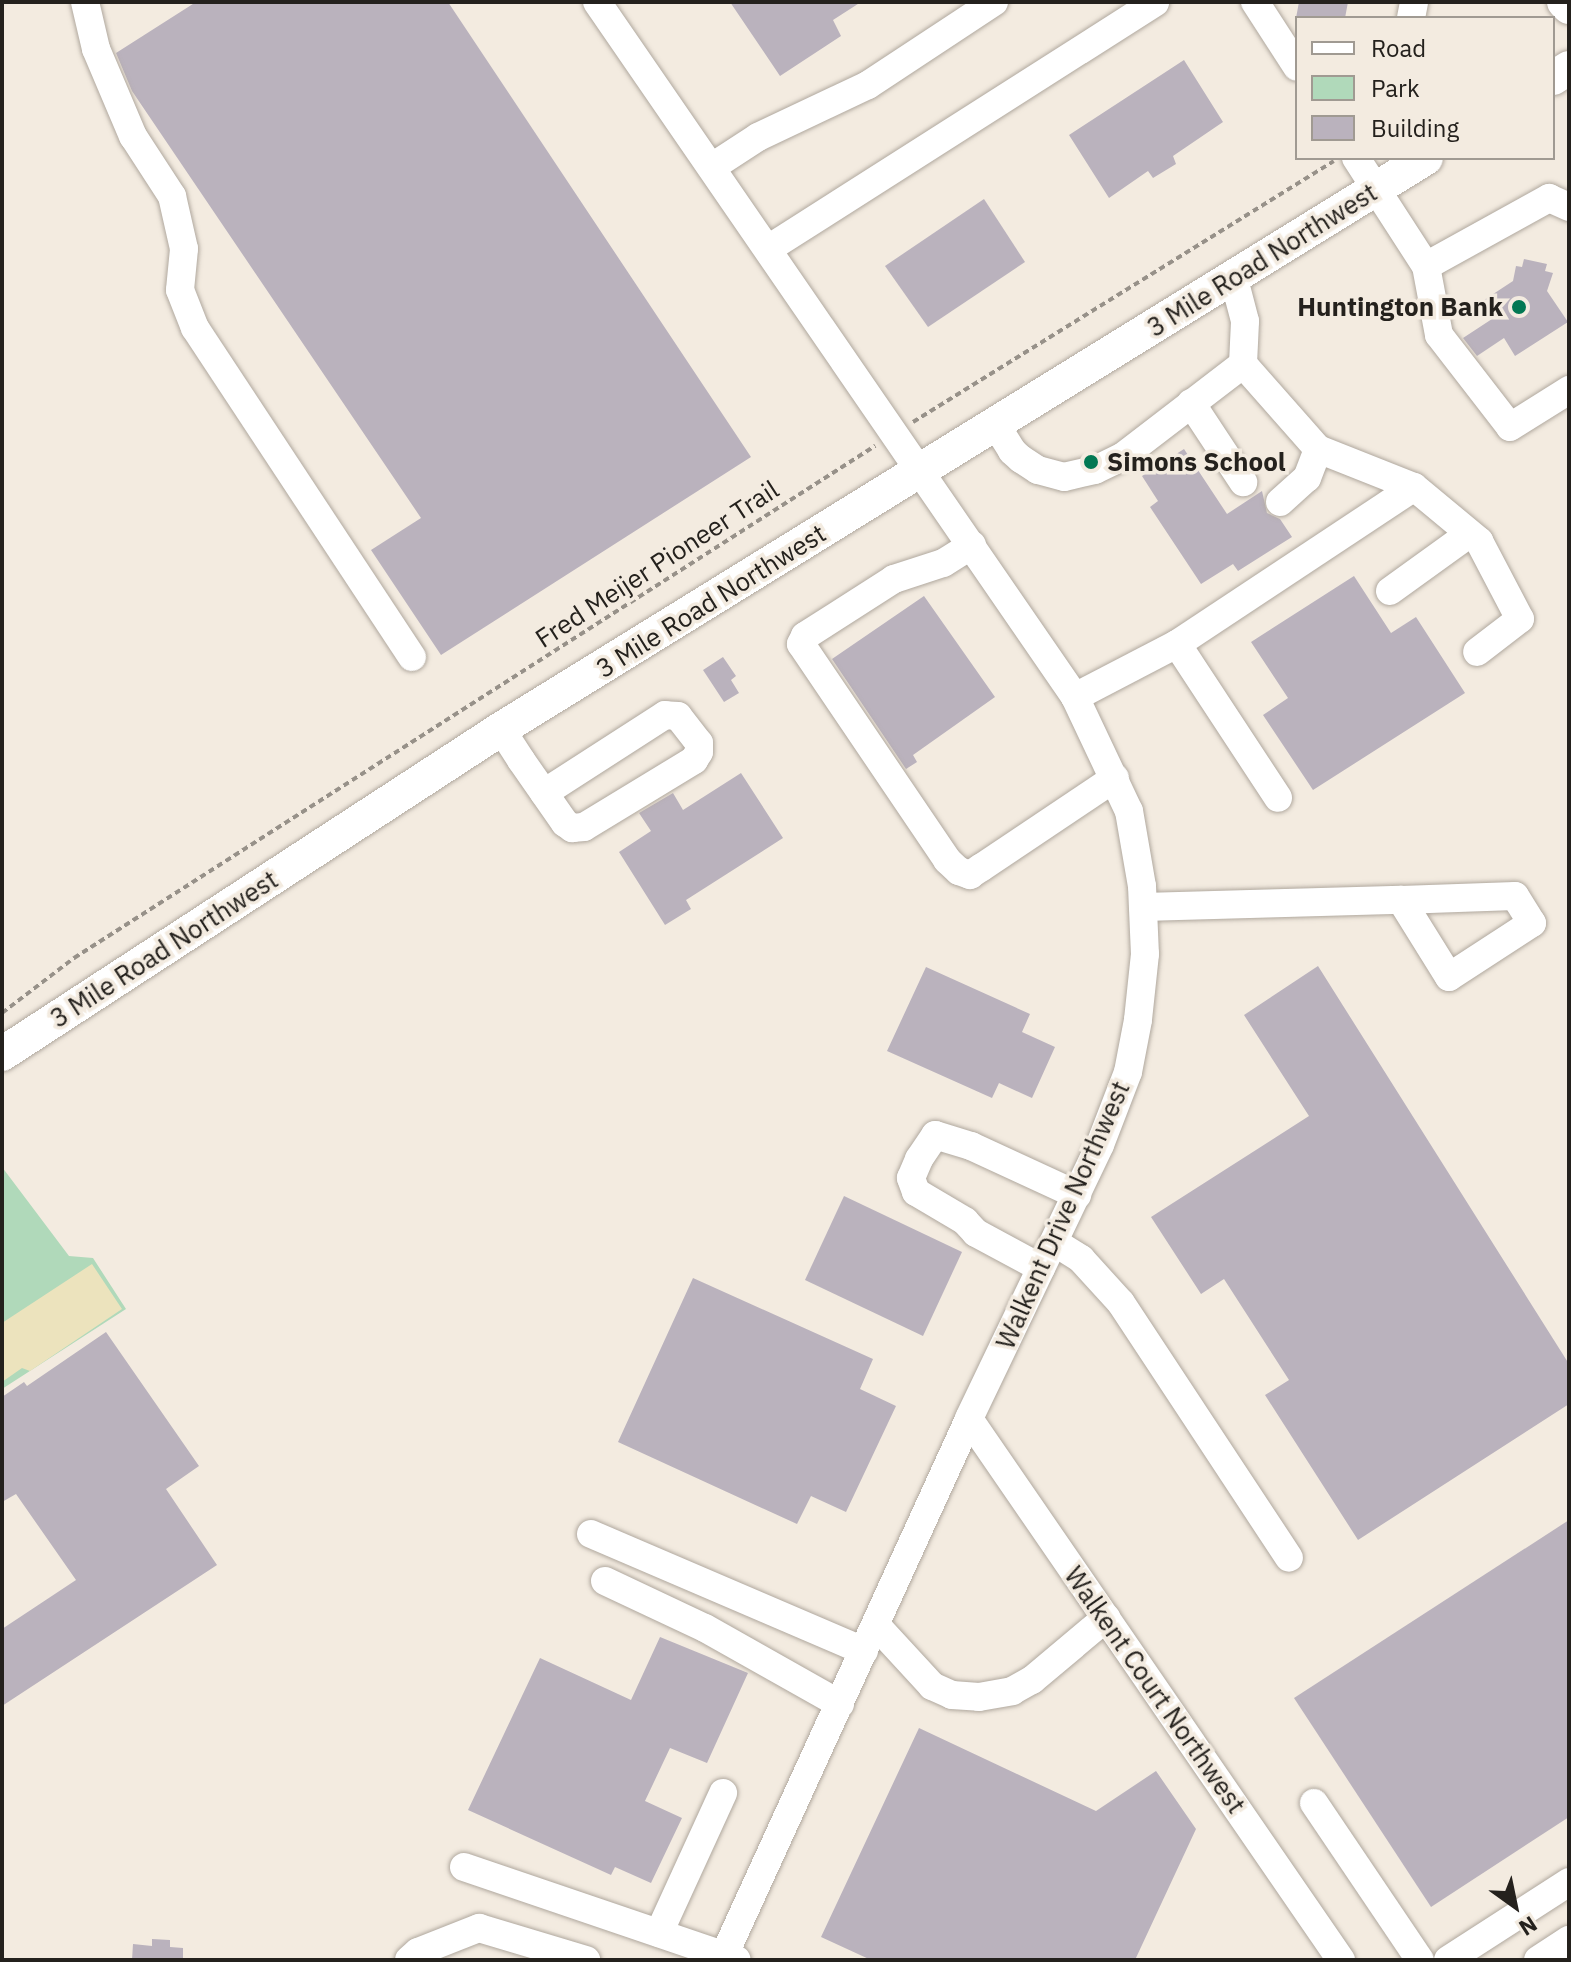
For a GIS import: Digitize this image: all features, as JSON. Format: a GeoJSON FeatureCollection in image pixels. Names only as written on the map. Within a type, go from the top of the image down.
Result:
{"type":"FeatureCollection","features":[{"type":"Feature","properties":{"kind":"main road"},"geometry":{"type":"LineString","coordinates":[[1564,2],[1569,7]]}},
{"type":"Feature","properties":{"kind":"main road","name":"3 Mile Road Northwest"},"geometry":{"type":"LineString","coordinates":[[2,1054],[501,729],[1423,160]]}},
{"type":"Feature","properties":{"kind":"street"},"geometry":{"type":"LineString","coordinates":[[85,2],[96,49],[133,136],[172,196],[184,249],[180,290],[195,328],[412,657]]}},
{"type":"Feature","properties":{"kind":"street","name":"Walkent Drive Northwest"},"geometry":{"type":"LineString","coordinates":[[597,2],[1075,697],[1129,811],[1143,907],[1145,954],[1128,1072],[1100,1145],[969,1419],[728,1958]]}},
{"type":"Feature","properties":{"kind":"street"},"geometry":{"type":"LineString","coordinates":[[712,167],[758,137],[868,85],[994,2]]}},
{"type":"Feature","properties":{"kind":"street"},"geometry":{"type":"LineString","coordinates":[[768,249],[1155,2]]}},
{"type":"Feature","properties":{"kind":"street"},"geometry":{"type":"LineString","coordinates":[[1255,2],[1295,64]]}},
{"type":"Feature","properties":{"kind":"street"},"geometry":{"type":"LineString","coordinates":[[1357,160],[1426,266],[1439,335],[1510,427],[1569,390]]}},
{"type":"Feature","properties":{"kind":"street"},"geometry":{"type":"LineString","coordinates":[[1426,266],[1549,198],[1569,207]]}},
{"type":"Feature","properties":{"kind":"street"},"geometry":{"type":"LineString","coordinates":[[1234,279],[1245,321],[1243,364],[1318,449],[1414,487],[1479,541],[1520,619],[1477,652]]}},
{"type":"Feature","properties":{"kind":"street"},"geometry":{"type":"LineString","coordinates":[[996,425],[1021,459],[1038,470],[1064,477],[1095,470],[1122,457],[1243,364]]}},
{"type":"Feature","properties":{"kind":"street"},"geometry":{"type":"LineString","coordinates":[[1191,403],[1243,482]]}},
{"type":"Feature","properties":{"kind":"street"},"geometry":{"type":"LineString","coordinates":[[1280,502],[1307,478],[1318,449]]}},
{"type":"Feature","properties":{"kind":"street"},"geometry":{"type":"LineString","coordinates":[[1075,697],[1177,644],[1414,487]]}},
{"type":"Feature","properties":{"kind":"street"},"geometry":{"type":"LineString","coordinates":[[1390,591],[1469,534]]}},
{"type":"Feature","properties":{"kind":"street"},"geometry":{"type":"LineString","coordinates":[[972,545],[943,563],[894,579],[805,636],[801,644],[947,860],[959,871],[970,875],[1115,778]]}},
{"type":"Feature","properties":{"kind":"street"},"geometry":{"type":"LineString","coordinates":[[1177,644],[1278,798]]}},
{"type":"Feature","properties":{"kind":"street"},"geometry":{"type":"LineString","coordinates":[[501,729],[544,793],[565,823],[572,828],[584,827],[694,760],[699,752],[699,743],[678,716],[665,715],[544,793]]}},
{"type":"Feature","properties":{"kind":"street"},"geometry":{"type":"LineString","coordinates":[[1143,907],[1401,900]]}},
{"type":"Feature","properties":{"kind":"street"},"geometry":{"type":"LineString","coordinates":[[1041,1268],[976,1233],[965,1221],[916,1192],[911,1178],[919,1159],[935,1135],[971,1146],[1077,1195]]}},
{"type":"Feature","properties":{"kind":"street"},"geometry":{"type":"LineString","coordinates":[[1054,1242],[1081,1259],[1121,1303],[1289,1558]]}},
{"type":"Feature","properties":{"kind":"street","name":"Walkent Court Northwest"},"geometry":{"type":"LineString","coordinates":[[969,1419],[1341,1960]]}},
{"type":"Feature","properties":{"kind":"street"},"geometry":{"type":"LineString","coordinates":[[591,1534],[864,1651]]}},
{"type":"Feature","properties":{"kind":"street"},"geometry":{"type":"LineString","coordinates":[[605,1581],[705,1628],[840,1704]]}},
{"type":"Feature","properties":{"kind":"street"},"geometry":{"type":"LineString","coordinates":[[876,1625],[932,1686],[952,1695],[979,1697],[1012,1691],[1032,1680],[1106,1618]]}},
{"type":"Feature","properties":{"kind":"street"},"geometry":{"type":"LineString","coordinates":[[659,1933],[723,1793]]}},
{"type":"Feature","properties":{"kind":"street"},"geometry":{"type":"LineString","coordinates":[[1314,1803],[1420,1960]]}},
{"type":"Feature","properties":{"kind":"street"},"geometry":{"type":"LineString","coordinates":[[464,1867],[728,1958]]}},
{"type":"Feature","properties":{"kind":"street"},"geometry":{"type":"LineString","coordinates":[[1448,1960],[1569,1882]]}},
{"type":"Feature","properties":{"kind":"street"},"geometry":{"type":"LineString","coordinates":[[409,1960],[418,1952],[479,1928],[574,1958]]}},
{"type":"Feature","properties":{"kind":"street"},"geometry":{"type":"LineString","coordinates":[[1538,1960],[1569,1940]]}},
{"type":"Feature","properties":{"kind":"path","name":"Fred Meijer Pioneer Trail"},"geometry":{"type":"LineString","coordinates":[[2,1013],[74,958],[895,433],[1336,160]]}},
{"type":"Feature","properties":{"kind":"green space"},"geometry":{"type":"Polygon","coordinates":[[[2,1167],[69,1256],[93,1258],[126,1309],[2,1389],[2,1167]]]}},
{"type":"Feature","properties":{"kind":"sand"},"geometry":{"type":"Polygon","coordinates":[[[92,1264],[122,1309],[30,1371],[22,1368],[2,1382],[2,1323],[92,1264]]]}},
{"type":"Feature","properties":{"kind":"building"},"geometry":{"type":"Polygon","coordinates":[[[196,2],[448,2],[751,457],[441,655],[371,550],[421,518],[132,91],[116,53],[196,2]]]}},
{"type":"Feature","properties":{"kind":"building"},"geometry":{"type":"Polygon","coordinates":[[[730,2],[861,2],[833,20],[841,36],[780,76],[730,2]]]}},
{"type":"Feature","properties":{"kind":"building"},"geometry":{"type":"Polygon","coordinates":[[[1299,2],[1348,2],[1345,16],[1296,16],[1299,2]]]}},
{"type":"Feature","properties":{"kind":"building"},"geometry":{"type":"Polygon","coordinates":[[[1184,60],[1223,122],[1173,156],[1176,164],[1153,178],[1148,171],[1109,198],[1069,135],[1184,60]]]}},
{"type":"Feature","properties":{"kind":"building"},"geometry":{"type":"Polygon","coordinates":[[[984,199],[1025,262],[928,327],[885,266],[984,199]]]}},
{"type":"Feature","properties":{"kind":"building","name":"Huntington Bank"},"geometry":{"type":"Polygon","coordinates":[[[1524,259],[1547,264],[1545,271],[1553,273],[1547,291],[1568,322],[1515,356],[1504,338],[1477,356],[1463,338],[1492,319],[1481,302],[1513,281],[1516,266],[1522,267],[1524,259]]]}},
{"type":"Feature","properties":{"kind":"building"},"geometry":{"type":"Polygon","coordinates":[[[1184,449],[1227,514],[1262,491],[1267,513],[1280,519],[1292,537],[1238,571],[1233,564],[1201,584],[1150,507],[1158,501],[1142,476],[1184,449]]]}},
{"type":"Feature","properties":{"kind":"building"},"geometry":{"type":"Polygon","coordinates":[[[1354,576],[1391,633],[1416,617],[1465,693],[1313,790],[1263,715],[1288,698],[1251,642],[1354,576]]]}},
{"type":"Feature","properties":{"kind":"building"},"geometry":{"type":"Polygon","coordinates":[[[924,596],[995,697],[913,755],[917,762],[906,769],[832,659],[924,596]]]}},
{"type":"Feature","properties":{"kind":"building"},"geometry":{"type":"Polygon","coordinates":[[[723,657],[736,676],[731,680],[739,693],[724,702],[703,670],[723,657]]]}},
{"type":"Feature","properties":{"kind":"building"},"geometry":{"type":"Polygon","coordinates":[[[741,773],[783,838],[686,900],[691,909],[665,925],[619,852],[651,831],[639,813],[673,793],[683,810],[741,773]]]}},
{"type":"Feature","properties":{"kind":"building"},"geometry":{"type":"Polygon","coordinates":[[[1318,966],[1569,1364],[1569,1404],[1358,1540],[1265,1395],[1289,1380],[1224,1279],[1201,1294],[1151,1217],[1309,1116],[1244,1015],[1318,966]]]}},
{"type":"Feature","properties":{"kind":"building"},"geometry":{"type":"Polygon","coordinates":[[[926,967],[1030,1014],[1022,1032],[1055,1047],[1032,1098],[999,1083],[992,1098],[887,1051],[926,967]]]}},
{"type":"Feature","properties":{"kind":"building"},"geometry":{"type":"Polygon","coordinates":[[[844,1196],[962,1252],[923,1336],[805,1280],[844,1196]]]}},
{"type":"Feature","properties":{"kind":"building"},"geometry":{"type":"Polygon","coordinates":[[[693,1278],[873,1359],[860,1389],[896,1406],[846,1512],[811,1496],[797,1524],[618,1442],[693,1278]]]}},
{"type":"Feature","properties":{"kind":"building"},"geometry":{"type":"Polygon","coordinates":[[[106,1332],[199,1466],[166,1489],[217,1565],[2,1706],[2,1629],[76,1580],[16,1494],[2,1502],[2,1397],[24,1382],[27,1386],[106,1332]]]}},
{"type":"Feature","properties":{"kind":"building"},"geometry":{"type":"Polygon","coordinates":[[[1569,1520],[1569,1817],[1431,1907],[1294,1698],[1569,1520]]]}},
{"type":"Feature","properties":{"kind":"building"},"geometry":{"type":"Polygon","coordinates":[[[660,1637],[748,1673],[707,1763],[670,1748],[645,1801],[682,1818],[651,1883],[615,1867],[611,1875],[468,1810],[540,1658],[631,1700],[660,1637]]]}},
{"type":"Feature","properties":{"kind":"building"},"geometry":{"type":"Polygon","coordinates":[[[919,1728],[1096,1811],[1156,1771],[1196,1829],[1135,1960],[871,1960],[821,1937],[919,1728]]]}},
{"type":"Feature","properties":{"kind":"building"},"geometry":{"type":"Polygon","coordinates":[[[152,1939],[170,1940],[170,1947],[183,1948],[183,1960],[132,1960],[133,1944],[152,1946],[152,1939]]]}},
{"type":"Feature","properties":{"kind":"place","name":"Huntington Bank"},"geometry":{"type":"Point","coordinates":[1519,307]}},
{"type":"Feature","properties":{"kind":"place","name":"Simons School"},"geometry":{"type":"Point","coordinates":[1091,462]}}]}
